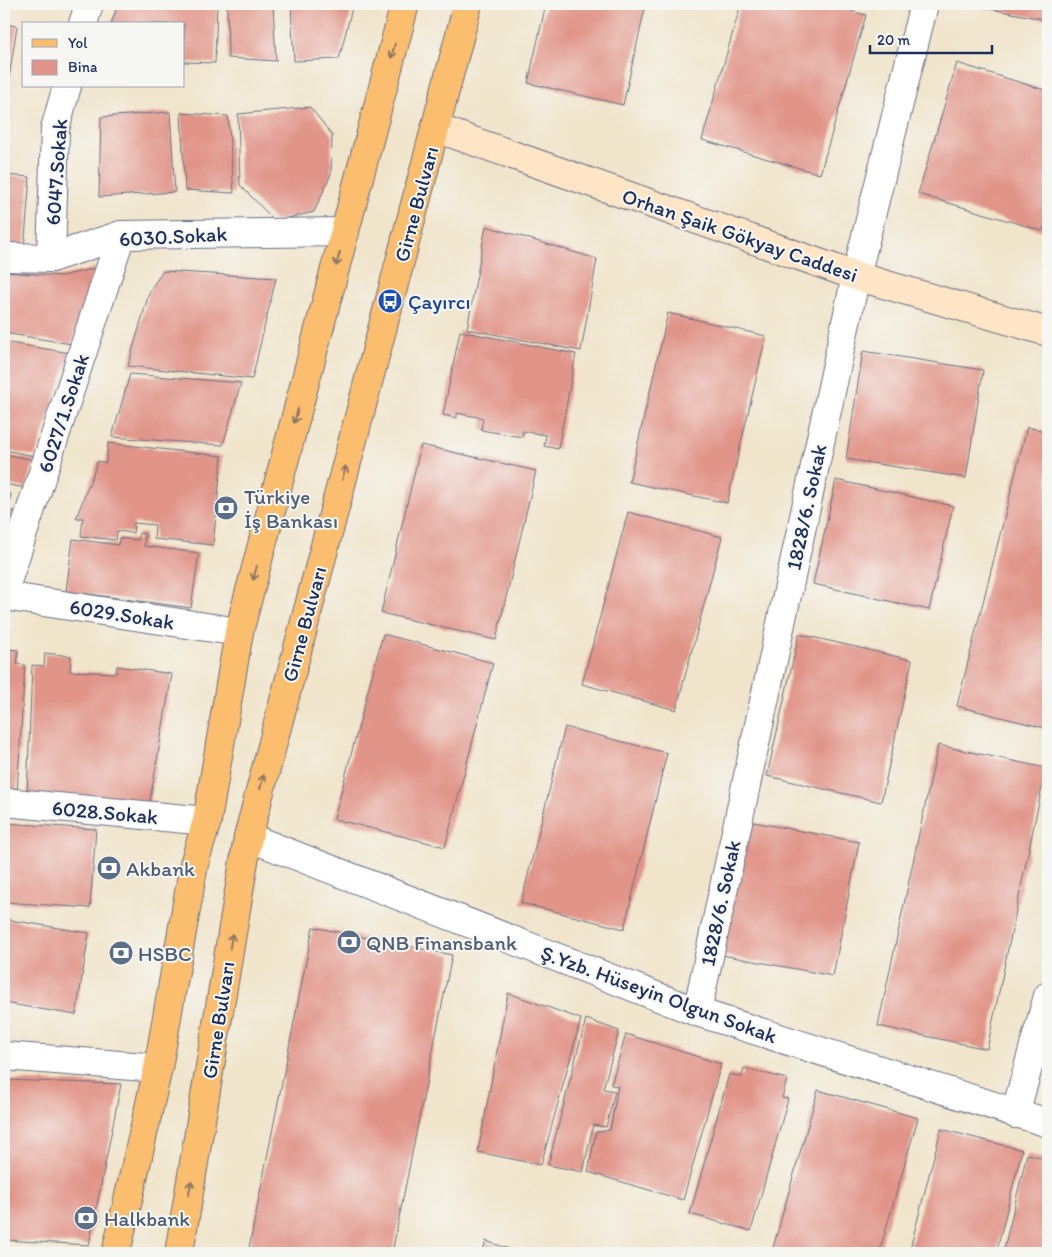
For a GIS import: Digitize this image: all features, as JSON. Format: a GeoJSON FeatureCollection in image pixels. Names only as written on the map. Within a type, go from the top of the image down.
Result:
{"type":"FeatureCollection","features":[{"type":"Feature","properties":{"kind":"main road"},"geometry":{"type":"LineString","coordinates":[[116,1253],[158,1068],[194,864],[207,822],[239,632],[405,4]]}},
{"type":"Feature","properties":{"kind":"main road","name":"Girne Bulvarı"},"geometry":{"type":"LineString","coordinates":[[179,1253],[248,836],[468,4]]}},
{"type":"Feature","properties":{"kind":"street"},"geometry":{"type":"LineString","coordinates":[[84,22],[89,4]]}},
{"type":"Feature","properties":{"kind":"street","name":"1828/6. Sokak"},"geometry":{"type":"LineString","coordinates":[[697,1012],[856,276],[924,4]]}},
{"type":"Feature","properties":{"kind":"street","name":"6047.Sokak"},"geometry":{"type":"LineString","coordinates":[[51,258],[55,130],[66,88]]}},
{"type":"Feature","properties":{"kind":"street","name":"Orhan Şaik Gökyay Caddesi"},"geometry":{"type":"LineString","coordinates":[[436,128],[856,276],[1048,332]]}},
{"type":"Feature","properties":{"kind":"street","name":"6030.Sokak"},"geometry":{"type":"LineString","coordinates":[[4,257],[51,258],[121,235],[345,232]]}},
{"type":"Feature","properties":{"kind":"street","name":"6027/1.Sokak"},"geometry":{"type":"LineString","coordinates":[[4,591],[121,235]]}},
{"type":"Feature","properties":{"kind":"street","name":"6029.Sokak"},"geometry":{"type":"LineString","coordinates":[[4,596],[239,632]]}},
{"type":"Feature","properties":{"kind":"street","name":"6028.Sokak"},"geometry":{"type":"LineString","coordinates":[[4,802],[207,822]]}},
{"type":"Feature","properties":{"kind":"street","name":"Ş.Yzb. Hüseyin Olgun Sokak"},"geometry":{"type":"LineString","coordinates":[[248,836],[697,1012],[1048,1123]]}},
{"type":"Feature","properties":{"kind":"street"},"geometry":{"type":"LineString","coordinates":[[1015,1114],[1048,996]]}},
{"type":"Feature","properties":{"kind":"street"},"geometry":{"type":"LineString","coordinates":[[4,1056],[158,1068]]}},
{"type":"Feature","properties":{"kind":"building"},"geometry":{"type":"Polygon","coordinates":[[[118,4],[217,4],[215,63],[185,62],[185,22],[112,22],[118,4]]]}},
{"type":"Feature","properties":{"kind":"building"},"geometry":{"type":"Polygon","coordinates":[[[227,4],[273,4],[276,61],[228,58],[227,4]]]}},
{"type":"Feature","properties":{"kind":"building"},"geometry":{"type":"Polygon","coordinates":[[[291,4],[353,4],[339,59],[294,61],[291,4]]]}},
{"type":"Feature","properties":{"kind":"building"},"geometry":{"type":"Polygon","coordinates":[[[546,4],[646,4],[623,105],[528,83],[546,4]]]}},
{"type":"Feature","properties":{"kind":"building"},"geometry":{"type":"Polygon","coordinates":[[[741,4],[824,4],[866,15],[820,174],[702,140],[741,4]]]}},
{"type":"Feature","properties":{"kind":"building"},"geometry":{"type":"Polygon","coordinates":[[[1048,4],[1048,20],[970,5],[1048,4]]]}},
{"type":"Feature","properties":{"kind":"building"},"geometry":{"type":"Polygon","coordinates":[[[4,24],[17,26],[5,104],[4,104],[4,24]]]}},
{"type":"Feature","properties":{"kind":"building"},"geometry":{"type":"Polygon","coordinates":[[[957,63],[1048,91],[1048,214],[1043,231],[918,194],[957,63]]]}},
{"type":"Feature","properties":{"kind":"building"},"geometry":{"type":"Polygon","coordinates":[[[310,107],[332,135],[331,174],[314,212],[275,221],[240,185],[238,114],[310,107]]]}},
{"type":"Feature","properties":{"kind":"building"},"geometry":{"type":"Polygon","coordinates":[[[170,112],[175,192],[99,197],[101,117],[170,112]]]}},
{"type":"Feature","properties":{"kind":"building"},"geometry":{"type":"Polygon","coordinates":[[[181,113],[228,116],[234,193],[185,190],[181,113]]]}},
{"type":"Feature","properties":{"kind":"building"},"geometry":{"type":"Polygon","coordinates":[[[4,175],[30,177],[24,250],[4,248],[4,175]]]}},
{"type":"Feature","properties":{"kind":"building"},"geometry":{"type":"Polygon","coordinates":[[[486,226],[597,259],[581,351],[467,329],[486,226]]]}},
{"type":"Feature","properties":{"kind":"building"},"geometry":{"type":"Polygon","coordinates":[[[96,268],[72,344],[4,333],[4,272],[61,276],[96,268]]]}},
{"type":"Feature","properties":{"kind":"building"},"geometry":{"type":"Polygon","coordinates":[[[163,271],[276,278],[252,379],[128,366],[150,290],[163,271]]]}},
{"type":"Feature","properties":{"kind":"building"},"geometry":{"type":"Polygon","coordinates":[[[668,313],[766,336],[727,503],[629,482],[668,313]]]}},
{"type":"Feature","properties":{"kind":"building"},"geometry":{"type":"Polygon","coordinates":[[[460,331],[576,354],[558,449],[544,446],[546,435],[523,431],[522,437],[481,430],[483,418],[457,413],[457,418],[443,415],[460,331]]]}},
{"type":"Feature","properties":{"kind":"building"},"geometry":{"type":"Polygon","coordinates":[[[4,342],[70,353],[35,456],[4,450],[4,342]]]}},
{"type":"Feature","properties":{"kind":"building"},"geometry":{"type":"Polygon","coordinates":[[[863,351],[983,370],[966,478],[846,459],[863,351]]]}},
{"type":"Feature","properties":{"kind":"building"},"geometry":{"type":"Polygon","coordinates":[[[130,374],[241,383],[223,445],[112,437],[130,374]]]}},
{"type":"Feature","properties":{"kind":"building"},"geometry":{"type":"Polygon","coordinates":[[[1027,427],[1048,432],[1048,729],[957,706],[1027,427]]]}},
{"type":"Feature","properties":{"kind":"building"},"geometry":{"type":"Polygon","coordinates":[[[108,443],[222,456],[213,545],[154,539],[155,525],[134,523],[133,533],[117,531],[116,540],[81,536],[83,518],[76,518],[98,461],[106,463],[108,443]]]}},
{"type":"Feature","properties":{"kind":"building"},"geometry":{"type":"Polygon","coordinates":[[[421,445],[536,471],[496,640],[381,613],[421,445]]]}},
{"type":"Feature","properties":{"kind":"building"},"geometry":{"type":"Polygon","coordinates":[[[4,454],[35,460],[26,488],[4,484],[4,454]]]}},
{"type":"Feature","properties":{"kind":"building"},"geometry":{"type":"Polygon","coordinates":[[[836,480],[953,506],[929,610],[813,584],[836,480]]]}},
{"type":"Feature","properties":{"kind":"building"},"geometry":{"type":"Polygon","coordinates":[[[4,492],[11,494],[8,510],[16,512],[4,566],[4,492]]]}},
{"type":"Feature","properties":{"kind":"building"},"geometry":{"type":"Polygon","coordinates":[[[628,512],[722,537],[676,710],[582,684],[628,512]]]}},
{"type":"Feature","properties":{"kind":"building"},"geometry":{"type":"Polygon","coordinates":[[[139,533],[145,534],[144,546],[199,553],[191,608],[66,591],[73,539],[118,545],[119,538],[138,540],[139,533]]]}},
{"type":"Feature","properties":{"kind":"building"},"geometry":{"type":"Polygon","coordinates":[[[383,634],[493,663],[445,847],[334,819],[383,634]]]}},
{"type":"Feature","properties":{"kind":"building"},"geometry":{"type":"Polygon","coordinates":[[[799,634],[912,660],[881,802],[767,776],[799,634]]]}},
{"type":"Feature","properties":{"kind":"building"},"geometry":{"type":"Polygon","coordinates":[[[4,649],[18,650],[17,664],[25,665],[17,793],[4,792],[4,649]]]}},
{"type":"Feature","properties":{"kind":"building"},"geometry":{"type":"Polygon","coordinates":[[[45,653],[71,656],[70,671],[116,673],[117,666],[172,674],[149,806],[27,796],[32,665],[44,666],[45,653]]]}},
{"type":"Feature","properties":{"kind":"building"},"geometry":{"type":"Polygon","coordinates":[[[565,727],[667,753],[624,929],[521,903],[565,727]]]}},
{"type":"Feature","properties":{"kind":"building"},"geometry":{"type":"Polygon","coordinates":[[[938,745],[1046,768],[987,1049],[878,1026],[938,745]]]}},
{"type":"Feature","properties":{"kind":"building"},"geometry":{"type":"Polygon","coordinates":[[[748,821],[859,842],[833,976],[722,955],[748,821]]]}},
{"type":"Feature","properties":{"kind":"building"},"geometry":{"type":"Polygon","coordinates":[[[4,823],[96,829],[90,908],[4,902],[4,823]]]}},
{"type":"Feature","properties":{"kind":"building"},"geometry":{"type":"Polygon","coordinates":[[[4,919],[89,933],[76,1015],[4,1003],[4,919]]]}},
{"type":"Feature","properties":{"kind":"building"},"geometry":{"type":"Polygon","coordinates":[[[313,927],[452,955],[392,1253],[248,1253],[313,927]]]}},
{"type":"Feature","properties":{"kind":"building"},"geometry":{"type":"Polygon","coordinates":[[[508,993],[581,1019],[541,1165],[478,1152],[508,993]]]}},
{"type":"Feature","properties":{"kind":"building"},"geometry":{"type":"Polygon","coordinates":[[[586,1019],[619,1031],[603,1089],[615,1091],[606,1127],[593,1125],[583,1172],[548,1165],[586,1019]]]}},
{"type":"Feature","properties":{"kind":"building"},"geometry":{"type":"Polygon","coordinates":[[[626,1034],[721,1064],[683,1200],[588,1172],[596,1132],[610,1130],[618,1086],[611,1085],[626,1034]]]}},
{"type":"Feature","properties":{"kind":"building"},"geometry":{"type":"Polygon","coordinates":[[[744,1068],[787,1079],[782,1098],[788,1099],[751,1231],[690,1214],[729,1074],[742,1077],[744,1068]]]}},
{"type":"Feature","properties":{"kind":"building"},"geometry":{"type":"Polygon","coordinates":[[[4,1080],[121,1084],[89,1245],[4,1240],[4,1080]]]}},
{"type":"Feature","properties":{"kind":"building"},"geometry":{"type":"Polygon","coordinates":[[[818,1090],[918,1118],[879,1253],[779,1253],[772,1251],[818,1090]]]}},
{"type":"Feature","properties":{"kind":"building"},"geometry":{"type":"Polygon","coordinates":[[[941,1129],[1022,1150],[996,1253],[909,1253],[941,1129]]]}},
{"type":"Feature","properties":{"kind":"building"},"geometry":{"type":"Polygon","coordinates":[[[1027,1154],[1048,1159],[1048,1253],[1003,1253],[1027,1154]]]}},
{"type":"Feature","properties":{"kind":"building"},"geometry":{"type":"Polygon","coordinates":[[[486,1241],[521,1253],[482,1253],[486,1241]]]}},
{"type":"Feature","properties":{"kind":"place","name":"Çayırcı"},"geometry":{"type":"Point","coordinates":[390,301]}},
{"type":"Feature","properties":{"kind":"place","name":"Türkiye İş Bankası"},"geometry":{"type":"Point","coordinates":[226,508]}},
{"type":"Feature","properties":{"kind":"place","name":"Akbank"},"geometry":{"type":"Point","coordinates":[109,868]}},
{"type":"Feature","properties":{"kind":"place","name":"QNB Finansbank"},"geometry":{"type":"Point","coordinates":[349,942]}},
{"type":"Feature","properties":{"kind":"place","name":"HSBC"},"geometry":{"type":"Point","coordinates":[121,953]}},
{"type":"Feature","properties":{"kind":"place","name":"Halkbank"},"geometry":{"type":"Point","coordinates":[86,1218]}}]}
